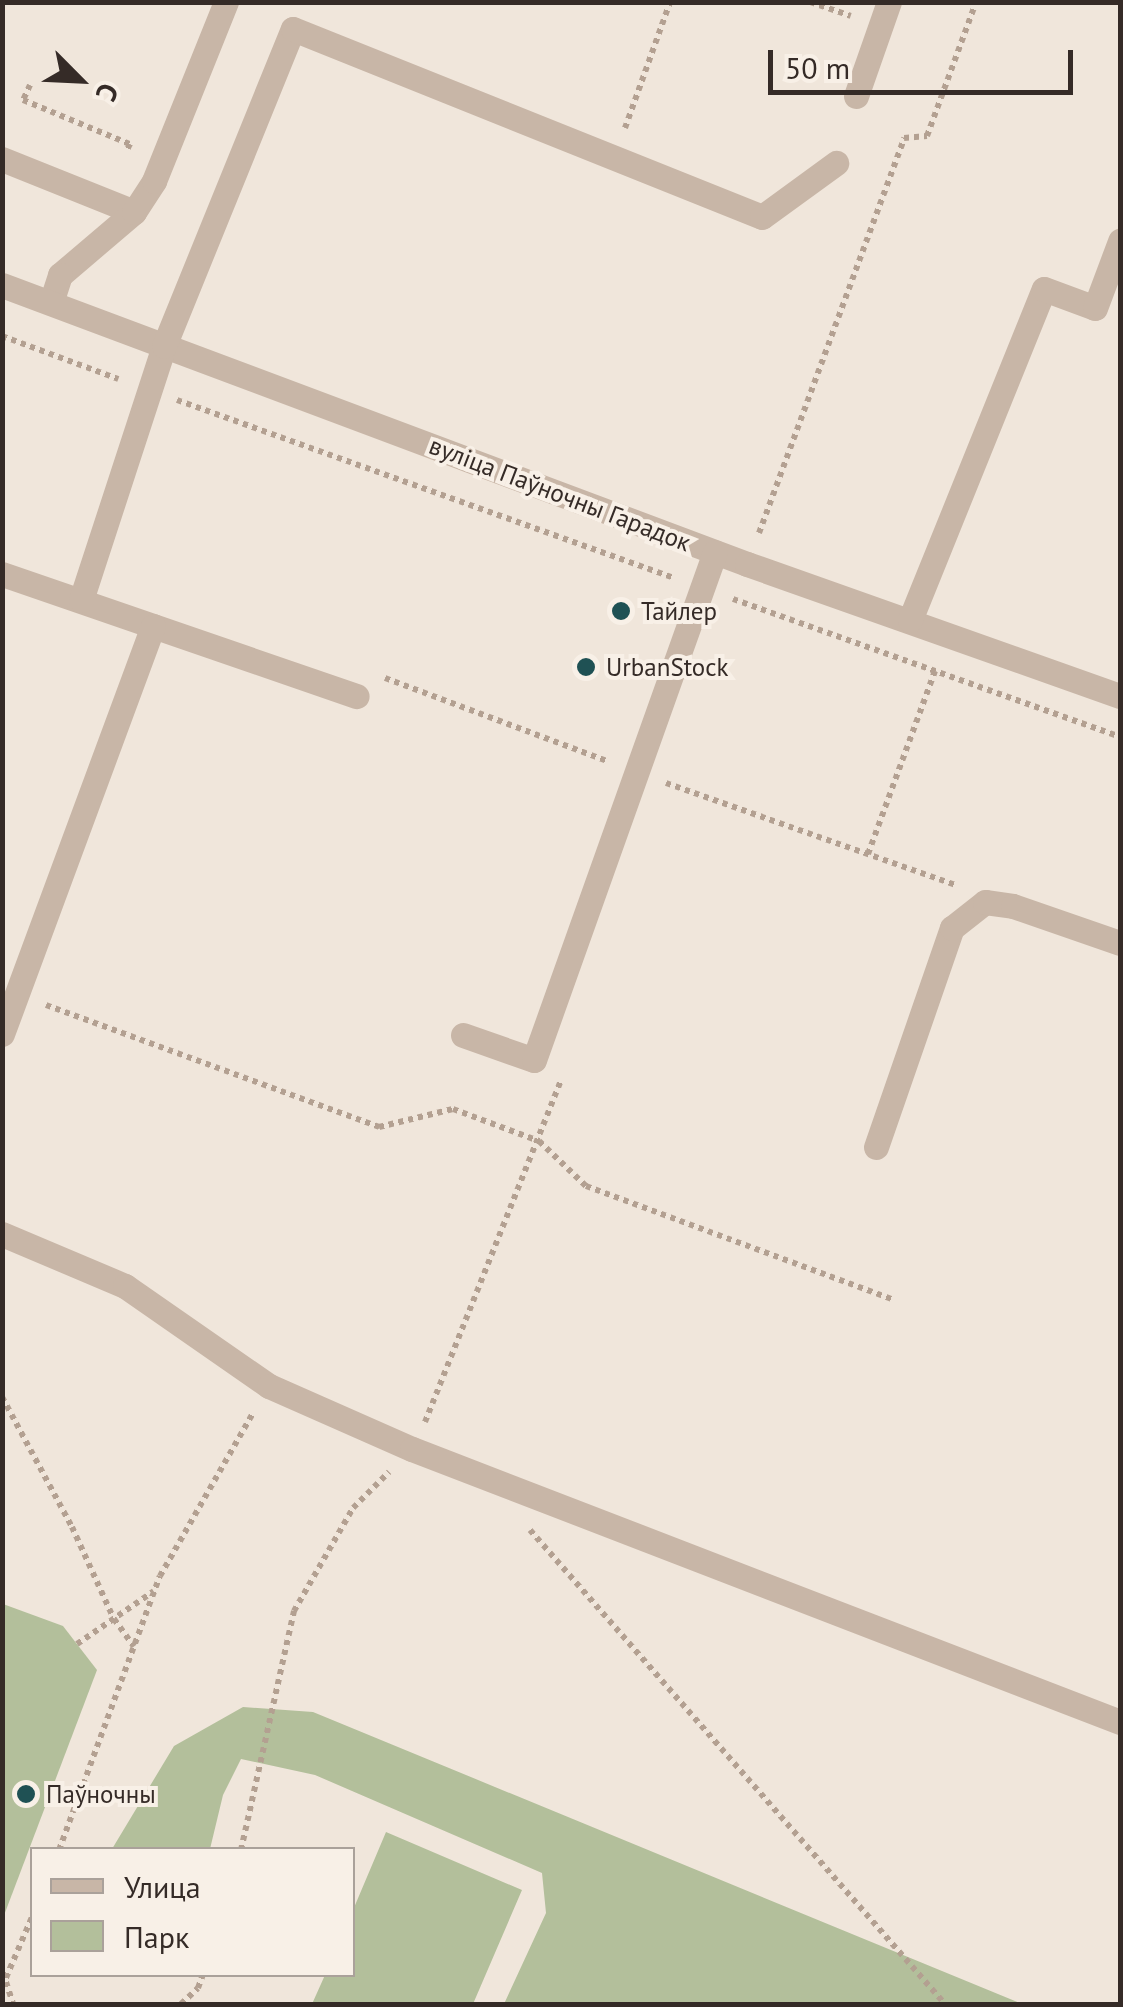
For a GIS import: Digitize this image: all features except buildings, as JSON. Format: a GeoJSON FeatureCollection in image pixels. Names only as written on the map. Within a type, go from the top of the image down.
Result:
{"type":"FeatureCollection","features":[{"type":"Feature","properties":{"kind":"street"},"geometry":{"type":"LineString","coordinates":[[51,302],[60,276],[134,212],[154,181],[226,2]]}},
{"type":"Feature","properties":{"kind":"street"},"geometry":{"type":"LineString","coordinates":[[856,96],[889,2]]}},
{"type":"Feature","properties":{"kind":"street"},"geometry":{"type":"LineString","coordinates":[[81,600],[164,346],[293,29],[762,217],[836,163]]}},
{"type":"Feature","properties":{"kind":"street"},"geometry":{"type":"LineString","coordinates":[[2,159],[134,212]]}},
{"type":"Feature","properties":{"kind":"street"},"geometry":{"type":"LineString","coordinates":[[910,620],[1044,289],[1095,308],[1120,241]]}},
{"type":"Feature","properties":{"kind":"street","name":"вуліца Паўночны Гарадок"},"geometry":{"type":"LineString","coordinates":[[2,285],[715,552],[1120,696]]}},
{"type":"Feature","properties":{"kind":"street"},"geometry":{"type":"LineString","coordinates":[[464,1035],[534,1060],[715,552]]}},
{"type":"Feature","properties":{"kind":"street"},"geometry":{"type":"LineString","coordinates":[[2,574],[356,696]]}},
{"type":"Feature","properties":{"kind":"street"},"geometry":{"type":"LineString","coordinates":[[2,1034],[153,626]]}},
{"type":"Feature","properties":{"kind":"street"},"geometry":{"type":"LineString","coordinates":[[876,1147],[952,928],[986,902],[1014,906],[1120,942]]}},
{"type":"Feature","properties":{"kind":"street"},"geometry":{"type":"LineString","coordinates":[[2,1234],[125,1286],[269,1386],[412,1449],[1120,1722]]}},
{"type":"Feature","properties":{"kind":"path"},"geometry":{"type":"LineString","coordinates":[[615,156],[670,2]]}},
{"type":"Feature","properties":{"kind":"path"},"geometry":{"type":"LineString","coordinates":[[810,2],[858,18],[863,2]]}},
{"type":"Feature","properties":{"kind":"path"},"geometry":{"type":"LineString","coordinates":[[759,532],[904,138],[927,136],[976,2]]}},
{"type":"Feature","properties":{"kind":"path"},"geometry":{"type":"LineString","coordinates":[[2,336],[1120,737]]}},
{"type":"Feature","properties":{"kind":"path"},"geometry":{"type":"LineString","coordinates":[[868,854],[935,671]]}},
{"type":"Feature","properties":{"kind":"path"},"geometry":{"type":"LineString","coordinates":[[383,677],[636,772],[959,886]]}},
{"type":"Feature","properties":{"kind":"path"},"geometry":{"type":"LineString","coordinates":[[17,995],[379,1127],[453,1109],[539,1141],[586,1186],[894,1300]]}},
{"type":"Feature","properties":{"kind":"path"},"geometry":{"type":"LineString","coordinates":[[242,1847],[294,1611],[353,1508],[412,1449],[539,1141]]}},
{"type":"Feature","properties":{"kind":"path"},"geometry":{"type":"LineString","coordinates":[[60,1847],[154,1591],[269,1386]]}},
{"type":"Feature","properties":{"kind":"path"},"geometry":{"type":"LineString","coordinates":[[2,1397],[72,1526],[114,1619],[134,1647]]}},
{"type":"Feature","properties":{"kind":"path"},"geometry":{"type":"LineString","coordinates":[[518,1516],[945,2004]]}},
{"type":"Feature","properties":{"kind":"path"},"geometry":{"type":"LineString","coordinates":[[78,1644],[154,1591]]}},
{"type":"Feature","properties":{"kind":"path"},"geometry":{"type":"LineString","coordinates":[[13,2004],[4,1984],[30,1923]]}},
{"type":"Feature","properties":{"kind":"path"},"geometry":{"type":"LineString","coordinates":[[181,2004],[198,1988],[203,1977]]}},
{"type":"Feature","properties":{"kind":"green space","name":"Паўночны"},"geometry":{"type":"Polygon","coordinates":[[[3,1604],[63,1626],[97,1670],[3,1918],[3,1604]]]}},
{"type":"Feature","properties":{"kind":"green space"},"geometry":{"type":"Polygon","coordinates":[[[243,1707],[313,1712],[1022,2004],[504,2004],[546,1913],[542,1873],[315,1775],[241,1759],[223,1795],[210,1847],[113,1847],[174,1746],[243,1707]]]}},
{"type":"Feature","properties":{"kind":"green space"},"geometry":{"type":"Polygon","coordinates":[[[386,1832],[522,1890],[473,2004],[312,2004],[324,1977],[355,1977],[355,1905],[386,1832]]]}},
{"type":"Feature","properties":{"kind":"place","name":"Тайлер"},"geometry":{"type":"Point","coordinates":[621,611]}},
{"type":"Feature","properties":{"kind":"place","name":"UrbanStock"},"geometry":{"type":"Point","coordinates":[586,667]}},
{"type":"Feature","properties":{"kind":"place","name":"Паўночны"},"geometry":{"type":"Point","coordinates":[26,1794]}}]}
